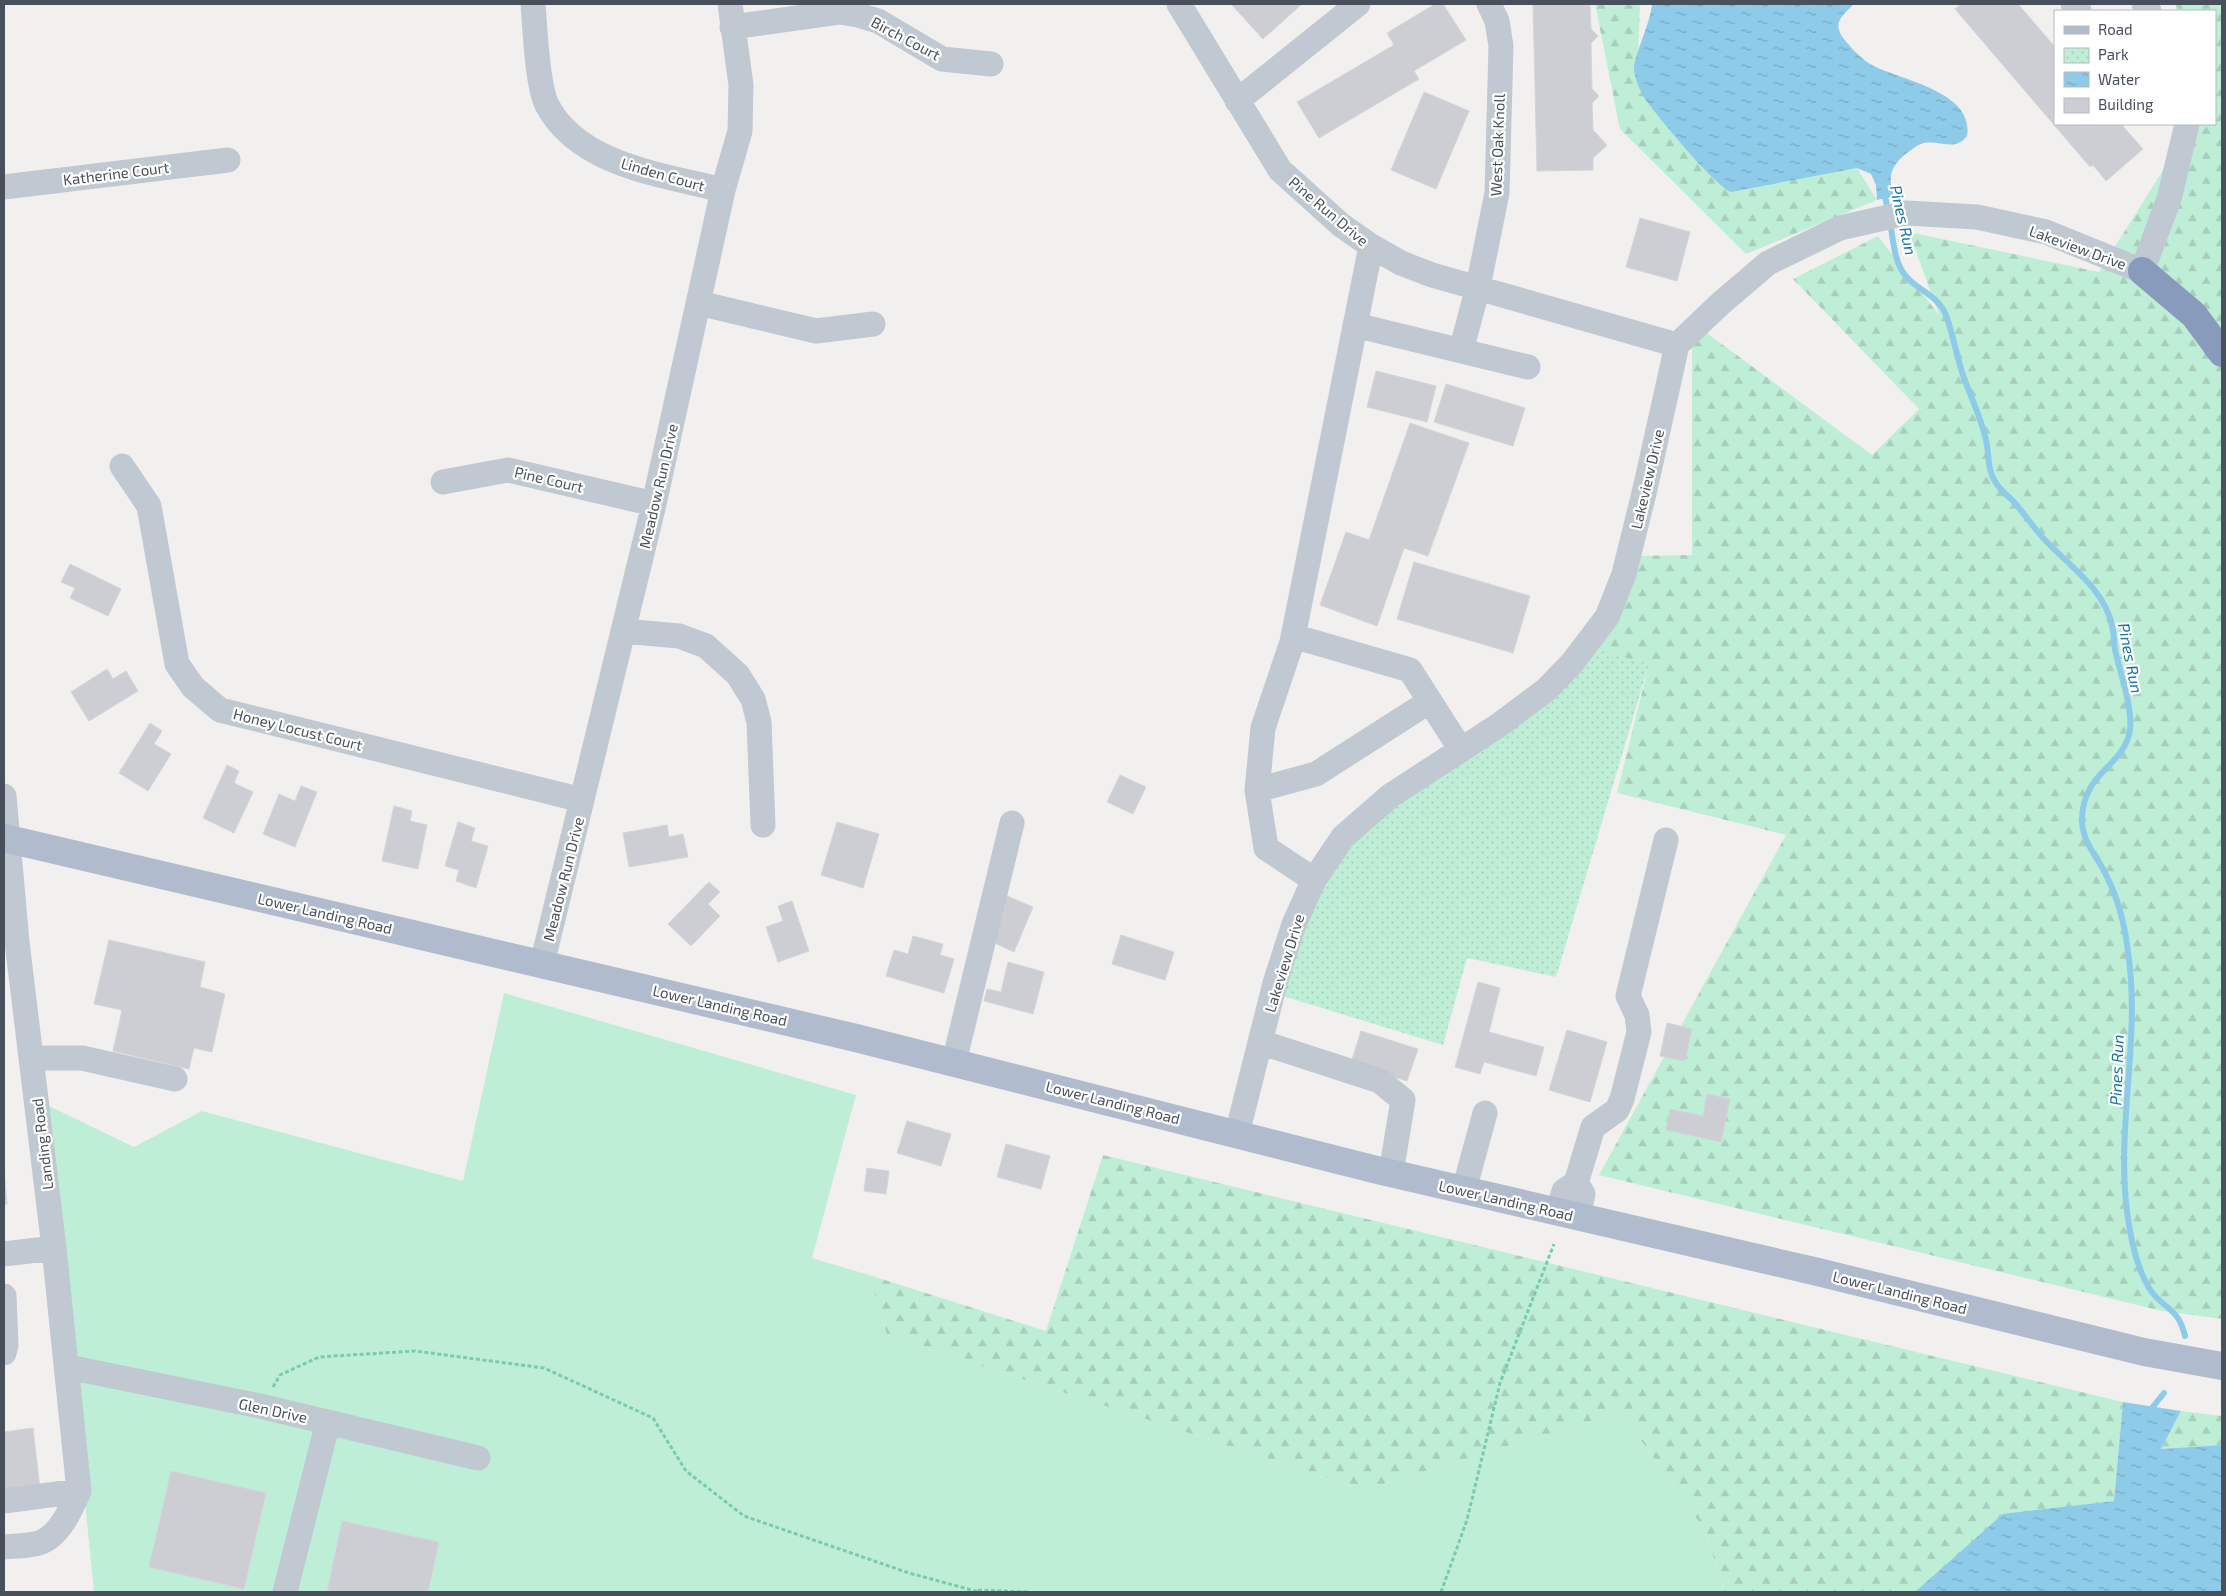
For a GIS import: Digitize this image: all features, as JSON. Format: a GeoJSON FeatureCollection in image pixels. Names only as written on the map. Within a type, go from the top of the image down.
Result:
{"type":"FeatureCollection","features":[{"type":"Feature","properties":{"kind":"highway"},"geometry":{"type":"LineString","coordinates":[[2142,271],[2194,315],[2222,353]]}},
{"type":"Feature","properties":{"kind":"main road","name":"Lower Landing Road"},"geometry":{"type":"LineString","coordinates":[[6,838],[954,1062],[1391,1174],[1568,1214],[2144,1352],[2222,1366]]}},
{"type":"Feature","properties":{"kind":"street","name":"Linden Court"},"geometry":{"type":"LineString","coordinates":[[533,4],[539,70],[547,104],[565,130],[591,149],[630,166],[723,190]]}},
{"type":"Feature","properties":{"kind":"street"},"geometry":{"type":"LineString","coordinates":[[1237,101],[1358,4]]}},
{"type":"Feature","properties":{"kind":"street","name":"West Oak Knoll"},"geometry":{"type":"LineString","coordinates":[[1461,351],[1478,287],[1497,193],[1501,46],[1497,20],[1489,4]]}},
{"type":"Feature","properties":{"kind":"street","name":"Pine Run Drive"},"geometry":{"type":"LineString","coordinates":[[1184,6],[1237,101],[1280,170],[1341,225],[1371,246],[1401,263],[1432,275],[1677,346]]}},
{"type":"Feature","properties":{"kind":"street","name":"Birch Court"},"geometry":{"type":"LineString","coordinates":[[731,15],[839,12],[858,15],[878,21],[942,59],[991,64]]}},
{"type":"Feature","properties":{"kind":"street","name":"Meadow Run Drive"},"geometry":{"type":"LineString","coordinates":[[542,964],[654,504],[723,190],[740,131],[741,85],[731,15]]}},
{"type":"Feature","properties":{"kind":"street","name":"Lakeview Drive"},"geometry":{"type":"LineString","coordinates":[[1236,1134],[1294,924],[1314,880],[1343,836],[1390,796],[1499,725],[1547,689],[1572,663],[1607,617],[1624,574],[1646,489],[1677,346],[1720,304],[1768,263],[1840,228],[1906,213],[1977,217],[2046,232],[2142,271],[2169,199],[2187,125]]}},
{"type":"Feature","properties":{"kind":"street","name":"Katherine Court"},"geometry":{"type":"LineString","coordinates":[[4,186],[228,160]]}},
{"type":"Feature","properties":{"kind":"street"},"geometry":{"type":"LineString","coordinates":[[1314,880],[1266,848],[1257,790],[1264,728],[1293,636],[1371,246]]}},
{"type":"Feature","properties":{"kind":"street"},"geometry":{"type":"LineString","coordinates":[[699,303],[816,331],[873,324]]}},
{"type":"Feature","properties":{"kind":"street"},"geometry":{"type":"LineString","coordinates":[[1355,325],[1528,367]]}},
{"type":"Feature","properties":{"kind":"street","name":"Honey Locust Court"},"geometry":{"type":"LineString","coordinates":[[122,466],[149,506],[176,664],[193,687],[220,710],[582,800]]}},
{"type":"Feature","properties":{"kind":"street","name":"Pine Court"},"geometry":{"type":"LineString","coordinates":[[443,482],[508,470],[654,504]]}},
{"type":"Feature","properties":{"kind":"street"},"geometry":{"type":"LineString","coordinates":[[623,631],[679,636],[706,646],[738,675],[753,699],[759,722],[763,825]]}},
{"type":"Feature","properties":{"kind":"street"},"geometry":{"type":"LineString","coordinates":[[1293,636],[1410,670],[1461,750]]}},
{"type":"Feature","properties":{"kind":"street"},"geometry":{"type":"LineString","coordinates":[[1257,790],[1316,774],[1430,701]]}},
{"type":"Feature","properties":{"kind":"street","name":"Landing Road"},"geometry":{"type":"LineString","coordinates":[[4,796],[15,1008],[32,1058],[68,1367],[80,1491]]}},
{"type":"Feature","properties":{"kind":"street"},"geometry":{"type":"LineString","coordinates":[[954,1062],[1012,823]]}},
{"type":"Feature","properties":{"kind":"street"},"geometry":{"type":"LineString","coordinates":[[1568,1214],[1583,1194],[1576,1183],[1593,1127],[1616,1110],[1622,1099],[1639,1032],[1637,1015],[1628,996],[1666,840]]}},
{"type":"Feature","properties":{"kind":"street"},"geometry":{"type":"LineString","coordinates":[[1260,1042],[1380,1081],[1403,1100],[1391,1174]]}},
{"type":"Feature","properties":{"kind":"street"},"geometry":{"type":"LineString","coordinates":[[32,1058],[82,1058],[175,1079]]}},
{"type":"Feature","properties":{"kind":"street"},"geometry":{"type":"LineString","coordinates":[[1464,1190],[1485,1113]]}},
{"type":"Feature","properties":{"kind":"street"},"geometry":{"type":"LineString","coordinates":[[4,1254],[54,1248]]}},
{"type":"Feature","properties":{"kind":"street"},"geometry":{"type":"LineString","coordinates":[[4,1296],[6,1344],[4,1353]]}},
{"type":"Feature","properties":{"kind":"street","name":"Glen Drive"},"geometry":{"type":"LineString","coordinates":[[68,1367],[260,1406],[478,1458]]}},
{"type":"Feature","properties":{"kind":"street"},"geometry":{"type":"LineString","coordinates":[[285,1592],[328,1422]]}},
{"type":"Feature","properties":{"kind":"street"},"geometry":{"type":"LineString","coordinates":[[4,1501],[80,1491]]}},
{"type":"Feature","properties":{"kind":"street"},"geometry":{"type":"LineString","coordinates":[[4,1547],[39,1543],[50,1537],[62,1522],[80,1491]]}},
{"type":"Feature","properties":{"kind":"path"},"geometry":{"type":"LineString","coordinates":[[1441,1592],[1467,1520],[1500,1383],[1554,1244]]}},
{"type":"Feature","properties":{"kind":"path"},"geometry":{"type":"LineString","coordinates":[[260,1406],[280,1375],[319,1357],[415,1351],[544,1368],[653,1418],[686,1471],[744,1516],[909,1573],[979,1591],[1028,1592]]}},
{"type":"Feature","properties":{"kind":"green space"},"geometry":{"type":"Polygon","coordinates":[[[1595,4],[1640,4],[1637,82],[1727,190],[1857,168],[1877,200],[1746,254],[1620,129],[1595,4]]]}},
{"type":"Feature","properties":{"kind":"green space"},"geometry":{"type":"Polygon","coordinates":[[[2176,4],[2222,4],[2222,1319],[2162,1311],[1599,1175],[1786,835],[1617,793],[1649,664],[1582,646],[1634,556],[1692,555],[1692,322],[1872,455],[1919,409],[1793,279],[1878,236],[1939,315],[1909,232],[2099,272],[2184,137],[2184,125],[2216,125],[2216,10],[2177,10],[2176,4]]]}},
{"type":"Feature","properties":{"kind":"green space"},"geometry":{"type":"Polygon","coordinates":[[[1585,646],[1649,664],[1556,977],[1467,958],[1443,1045],[1286,997],[1275,983],[1343,837],[1585,646]]]}},
{"type":"Feature","properties":{"kind":"green space"},"geometry":{"type":"Polygon","coordinates":[[[504,993],[856,1095],[812,1258],[869,1275],[887,1335],[1364,1490],[1621,1412],[1704,1529],[1725,1592],[94,1592],[45,1104],[134,1147],[202,1111],[463,1181],[504,993]]]}},
{"type":"Feature","properties":{"kind":"green space"},"geometry":{"type":"Polygon","coordinates":[[[1103,1155],[2123,1402],[2114,1501],[2003,1515],[1915,1592],[1725,1592],[1704,1529],[1621,1412],[1364,1490],[887,1335],[869,1275],[1046,1331],[1103,1155]]]}},
{"type":"Feature","properties":{"kind":"green space"},"geometry":{"type":"Polygon","coordinates":[[[2181,1411],[2222,1416],[2222,1445],[2161,1449],[2181,1411]]]}},
{"type":"Feature","properties":{"kind":"water"},"geometry":{"type":"Polygon","coordinates":[[[1652,4],[1854,4],[1844,14],[1839,23],[1838,28],[1843,38],[1859,56],[1872,65],[1933,89],[1948,98],[1959,108],[1966,121],[1967,136],[1962,141],[1952,144],[1930,142],[1922,144],[1907,153],[1897,162],[1892,172],[1891,183],[1894,196],[1877,200],[1876,185],[1871,174],[1857,168],[1731,192],[1722,186],[1686,149],[1645,99],[1640,89],[1634,64],[1649,20],[1652,4]]]}},
{"type":"Feature","properties":{"kind":"water"},"geometry":{"type":"Polygon","coordinates":[[[2123,1402],[2181,1411],[2161,1449],[2222,1445],[2222,1592],[1915,1592],[2003,1514],[2114,1501],[2123,1402]]]}},
{"type":"Feature","properties":{"kind":"building"},"geometry":{"type":"Polygon","coordinates":[[[1231,4],[1302,4],[1263,39],[1231,4]]]}},
{"type":"Feature","properties":{"kind":"building"},"geometry":{"type":"Polygon","coordinates":[[[1435,4],[1443,4],[1466,40],[1414,71],[1419,79],[1319,138],[1297,102],[1394,45],[1387,33],[1435,4]]]}},
{"type":"Feature","properties":{"kind":"building"},"geometry":{"type":"Polygon","coordinates":[[[1533,4],[1590,4],[1591,29],[1598,36],[1591,43],[1592,89],[1599,96],[1592,103],[1593,130],[1607,145],[1593,158],[1593,170],[1537,171],[1533,4]]]}},
{"type":"Feature","properties":{"kind":"building"},"geometry":{"type":"Polygon","coordinates":[[[1961,4],[2018,4],[2054,46],[2054,125],[1955,9],[1961,4]]]}},
{"type":"Feature","properties":{"kind":"building"},"geometry":{"type":"Polygon","coordinates":[[[1424,92],[1469,111],[1436,189],[1391,170],[1424,92]]]}},
{"type":"Feature","properties":{"kind":"building"},"geometry":{"type":"Polygon","coordinates":[[[2054,125],[2122,125],[2143,149],[2106,181],[2093,165],[2090,167],[2054,125]]]}},
{"type":"Feature","properties":{"kind":"building"},"geometry":{"type":"Polygon","coordinates":[[[1640,218],[1690,232],[1677,281],[1626,267],[1640,218]]]}},
{"type":"Feature","properties":{"kind":"building"},"geometry":{"type":"Polygon","coordinates":[[[1376,371],[1436,386],[1427,422],[1367,407],[1376,371]]]}},
{"type":"Feature","properties":{"kind":"building"},"geometry":{"type":"Polygon","coordinates":[[[1446,384],[1525,408],[1513,446],[1434,422],[1446,384]]]}},
{"type":"Feature","properties":{"kind":"building"},"geometry":{"type":"Polygon","coordinates":[[[1410,423],[1469,443],[1428,556],[1404,548],[1377,626],[1320,605],[1346,532],[1369,540],[1410,423]]]}},
{"type":"Feature","properties":{"kind":"building"},"geometry":{"type":"Polygon","coordinates":[[[1414,562],[1530,596],[1513,653],[1397,619],[1414,562]]]}},
{"type":"Feature","properties":{"kind":"building"},"geometry":{"type":"Polygon","coordinates":[[[70,564],[121,589],[108,616],[70,598],[75,588],[61,582],[70,564]]]}},
{"type":"Feature","properties":{"kind":"building"},"geometry":{"type":"Polygon","coordinates":[[[107,669],[113,679],[126,671],[138,691],[89,721],[71,692],[107,669]]]}},
{"type":"Feature","properties":{"kind":"building"},"geometry":{"type":"Polygon","coordinates":[[[150,723],[162,731],[154,744],[171,754],[148,791],[119,773],[150,723]]]}},
{"type":"Feature","properties":{"kind":"building"},"geometry":{"type":"Polygon","coordinates":[[[227,765],[239,771],[234,783],[253,792],[234,833],[203,818],[227,765]]]}},
{"type":"Feature","properties":{"kind":"building"},"geometry":{"type":"Polygon","coordinates":[[[1120,775],[1146,787],[1133,814],[1107,802],[1120,775]]]}},
{"type":"Feature","properties":{"kind":"building"},"geometry":{"type":"Polygon","coordinates":[[[301,786],[317,792],[295,847],[263,834],[279,794],[295,801],[301,786]]]}},
{"type":"Feature","properties":{"kind":"building"},"geometry":{"type":"Polygon","coordinates":[[[394,806],[412,811],[410,821],[427,825],[418,869],[382,861],[394,806]]]}},
{"type":"Feature","properties":{"kind":"building"},"geometry":{"type":"Polygon","coordinates":[[[458,822],[475,828],[471,841],[488,846],[476,888],[456,881],[459,870],[445,866],[458,822]]]}},
{"type":"Feature","properties":{"kind":"building"},"geometry":{"type":"Polygon","coordinates":[[[837,822],[879,834],[863,888],[821,875],[837,822]]]}},
{"type":"Feature","properties":{"kind":"building"},"geometry":{"type":"Polygon","coordinates":[[[667,825],[669,837],[683,834],[688,857],[629,867],[623,833],[667,825]]]}},
{"type":"Feature","properties":{"kind":"building"},"geometry":{"type":"Polygon","coordinates":[[[709,882],[720,892],[708,904],[720,916],[691,946],[668,924],[709,882]]]}},
{"type":"Feature","properties":{"kind":"building"},"geometry":{"type":"Polygon","coordinates":[[[1007,896],[1033,907],[1014,952],[988,940],[1007,896]]]}},
{"type":"Feature","properties":{"kind":"building"},"geometry":{"type":"Polygon","coordinates":[[[792,901],[809,951],[778,962],[766,927],[783,921],[778,906],[792,901]]]}},
{"type":"Feature","properties":{"kind":"building"},"geometry":{"type":"Polygon","coordinates":[[[1121,935],[1174,952],[1165,980],[1112,964],[1121,935]]]}},
{"type":"Feature","properties":{"kind":"building"},"geometry":{"type":"Polygon","coordinates":[[[913,936],[943,944],[940,955],[954,959],[944,993],[886,976],[894,950],[908,954],[913,936]]]}},
{"type":"Feature","properties":{"kind":"building"},"geometry":{"type":"Polygon","coordinates":[[[109,940],[205,962],[200,987],[225,994],[212,1052],[194,1048],[189,1069],[113,1051],[122,1010],[94,1004],[109,940]]]}},
{"type":"Feature","properties":{"kind":"building"},"geometry":{"type":"Polygon","coordinates":[[[1008,962],[1044,972],[1033,1014],[984,1001],[987,989],[1001,992],[1008,962]]]}},
{"type":"Feature","properties":{"kind":"building"},"geometry":{"type":"Polygon","coordinates":[[[1478,982],[1500,988],[1489,1032],[1544,1047],[1536,1076],[1484,1062],[1480,1074],[1455,1067],[1478,982]]]}},
{"type":"Feature","properties":{"kind":"building"},"geometry":{"type":"Polygon","coordinates":[[[1667,1023],[1692,1029],[1685,1061],[1660,1056],[1667,1023]]]}},
{"type":"Feature","properties":{"kind":"building"},"geometry":{"type":"Polygon","coordinates":[[[1567,1030],[1607,1042],[1590,1102],[1549,1090],[1567,1030]]]}},
{"type":"Feature","properties":{"kind":"building"},"geometry":{"type":"Polygon","coordinates":[[[1361,1031],[1418,1049],[1407,1081],[1351,1063],[1361,1031]]]}},
{"type":"Feature","properties":{"kind":"building"},"geometry":{"type":"Polygon","coordinates":[[[1707,1094],[1730,1099],[1721,1142],[1666,1130],[1670,1109],[1703,1116],[1707,1094]]]}},
{"type":"Feature","properties":{"kind":"building"},"geometry":{"type":"Polygon","coordinates":[[[907,1121],[951,1134],[941,1166],[897,1153],[907,1121]]]}},
{"type":"Feature","properties":{"kind":"building"},"geometry":{"type":"Polygon","coordinates":[[[1006,1144],[1050,1156],[1041,1189],[997,1177],[1006,1144]]]}},
{"type":"Feature","properties":{"kind":"building"},"geometry":{"type":"Polygon","coordinates":[[[4,1168],[7,1204],[4,1204],[4,1168]]]}},
{"type":"Feature","properties":{"kind":"building"},"geometry":{"type":"Polygon","coordinates":[[[867,1168],[889,1171],[886,1194],[864,1191],[867,1168]]]}},
{"type":"Feature","properties":{"kind":"building"},"geometry":{"type":"Polygon","coordinates":[[[33,1428],[40,1489],[4,1493],[4,1432],[33,1428]]]}},
{"type":"Feature","properties":{"kind":"building"},"geometry":{"type":"Polygon","coordinates":[[[171,1471],[266,1493],[244,1589],[149,1567],[171,1471]]]}},
{"type":"Feature","properties":{"kind":"building"},"geometry":{"type":"Polygon","coordinates":[[[342,1521],[439,1542],[428,1592],[327,1592],[342,1521]]]}},
{"type":"Feature","properties":{"kind":"waterway","name":"Pines Run"},"geometry":{"type":"LineString","coordinates":[[1884,190],[1888,212]]}},
{"type":"Feature","properties":{"kind":"waterway","name":"Pines Run"},"geometry":{"type":"LineString","coordinates":[[1890,222],[1901,270],[1910,281],[1934,298],[1947,318],[1962,371],[1983,429],[1989,466],[1993,478],[2044,539],[2094,589],[2102,600],[2112,626],[2115,650],[2129,705],[2129,735],[2118,756],[2088,791],[2082,819],[2087,842],[2114,893],[2123,922],[2128,952],[2132,1017],[2124,1146],[2124,1179],[2132,1241],[2140,1270],[2149,1288],[2174,1313],[2182,1326],[2185,1336]]}},
{"type":"Feature","properties":{"kind":"waterway","name":"Pines Run"},"geometry":{"type":"LineString","coordinates":[[2148,1413],[2164,1393]]}}]}
